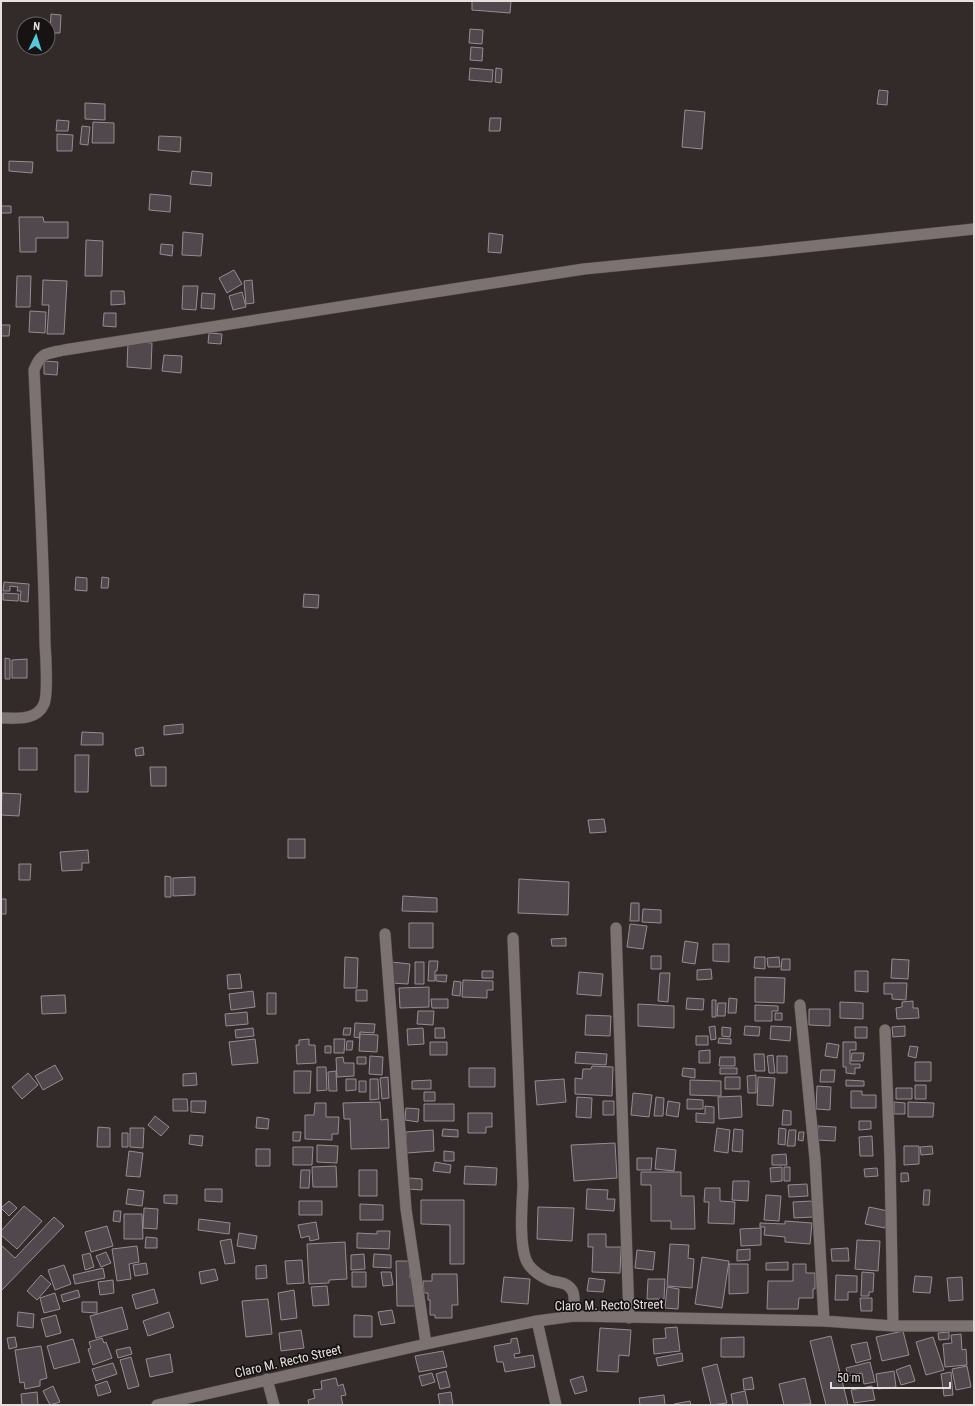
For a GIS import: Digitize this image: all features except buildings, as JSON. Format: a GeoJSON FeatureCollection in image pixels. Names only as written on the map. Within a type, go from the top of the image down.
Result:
{"type":"FeatureCollection","features":[{"type":"Feature","properties":{"kind":"street"},"geometry":{"type":"LineString","coordinates":[[1,718],[28,717],[38,714],[44,704],[46,691],[45,612],[34,370],[38,360],[46,354],[473,286],[584,270],[974,229]]}},
{"type":"Feature","properties":{"kind":"street"},"geometry":{"type":"LineString","coordinates":[[616,928],[629,1318]]}},
{"type":"Feature","properties":{"kind":"street"},"geometry":{"type":"LineString","coordinates":[[385,934],[406,1209],[426,1344]]}},
{"type":"Feature","properties":{"kind":"street"},"geometry":{"type":"LineString","coordinates":[[513,938],[523,1186],[523,1247],[526,1260],[532,1269],[550,1280],[564,1282],[573,1292],[574,1316]]}},
{"type":"Feature","properties":{"kind":"street"},"geometry":{"type":"LineString","coordinates":[[800,1005],[815,1159],[824,1321]]}},
{"type":"Feature","properties":{"kind":"street"},"geometry":{"type":"LineString","coordinates":[[885,1030],[890,1160],[893,1326]]}},
{"type":"Feature","properties":{"kind":"street","name":"Claro M. Recto Street"},"geometry":{"type":"LineString","coordinates":[[157,1405],[426,1344],[537,1321],[574,1316],[824,1321],[893,1326],[974,1326]]}},
{"type":"Feature","properties":{"kind":"street"},"geometry":{"type":"LineString","coordinates":[[537,1321],[556,1405]]}},
{"type":"Feature","properties":{"kind":"street"},"geometry":{"type":"LineString","coordinates":[[268,1379],[274,1405]]}}]}
